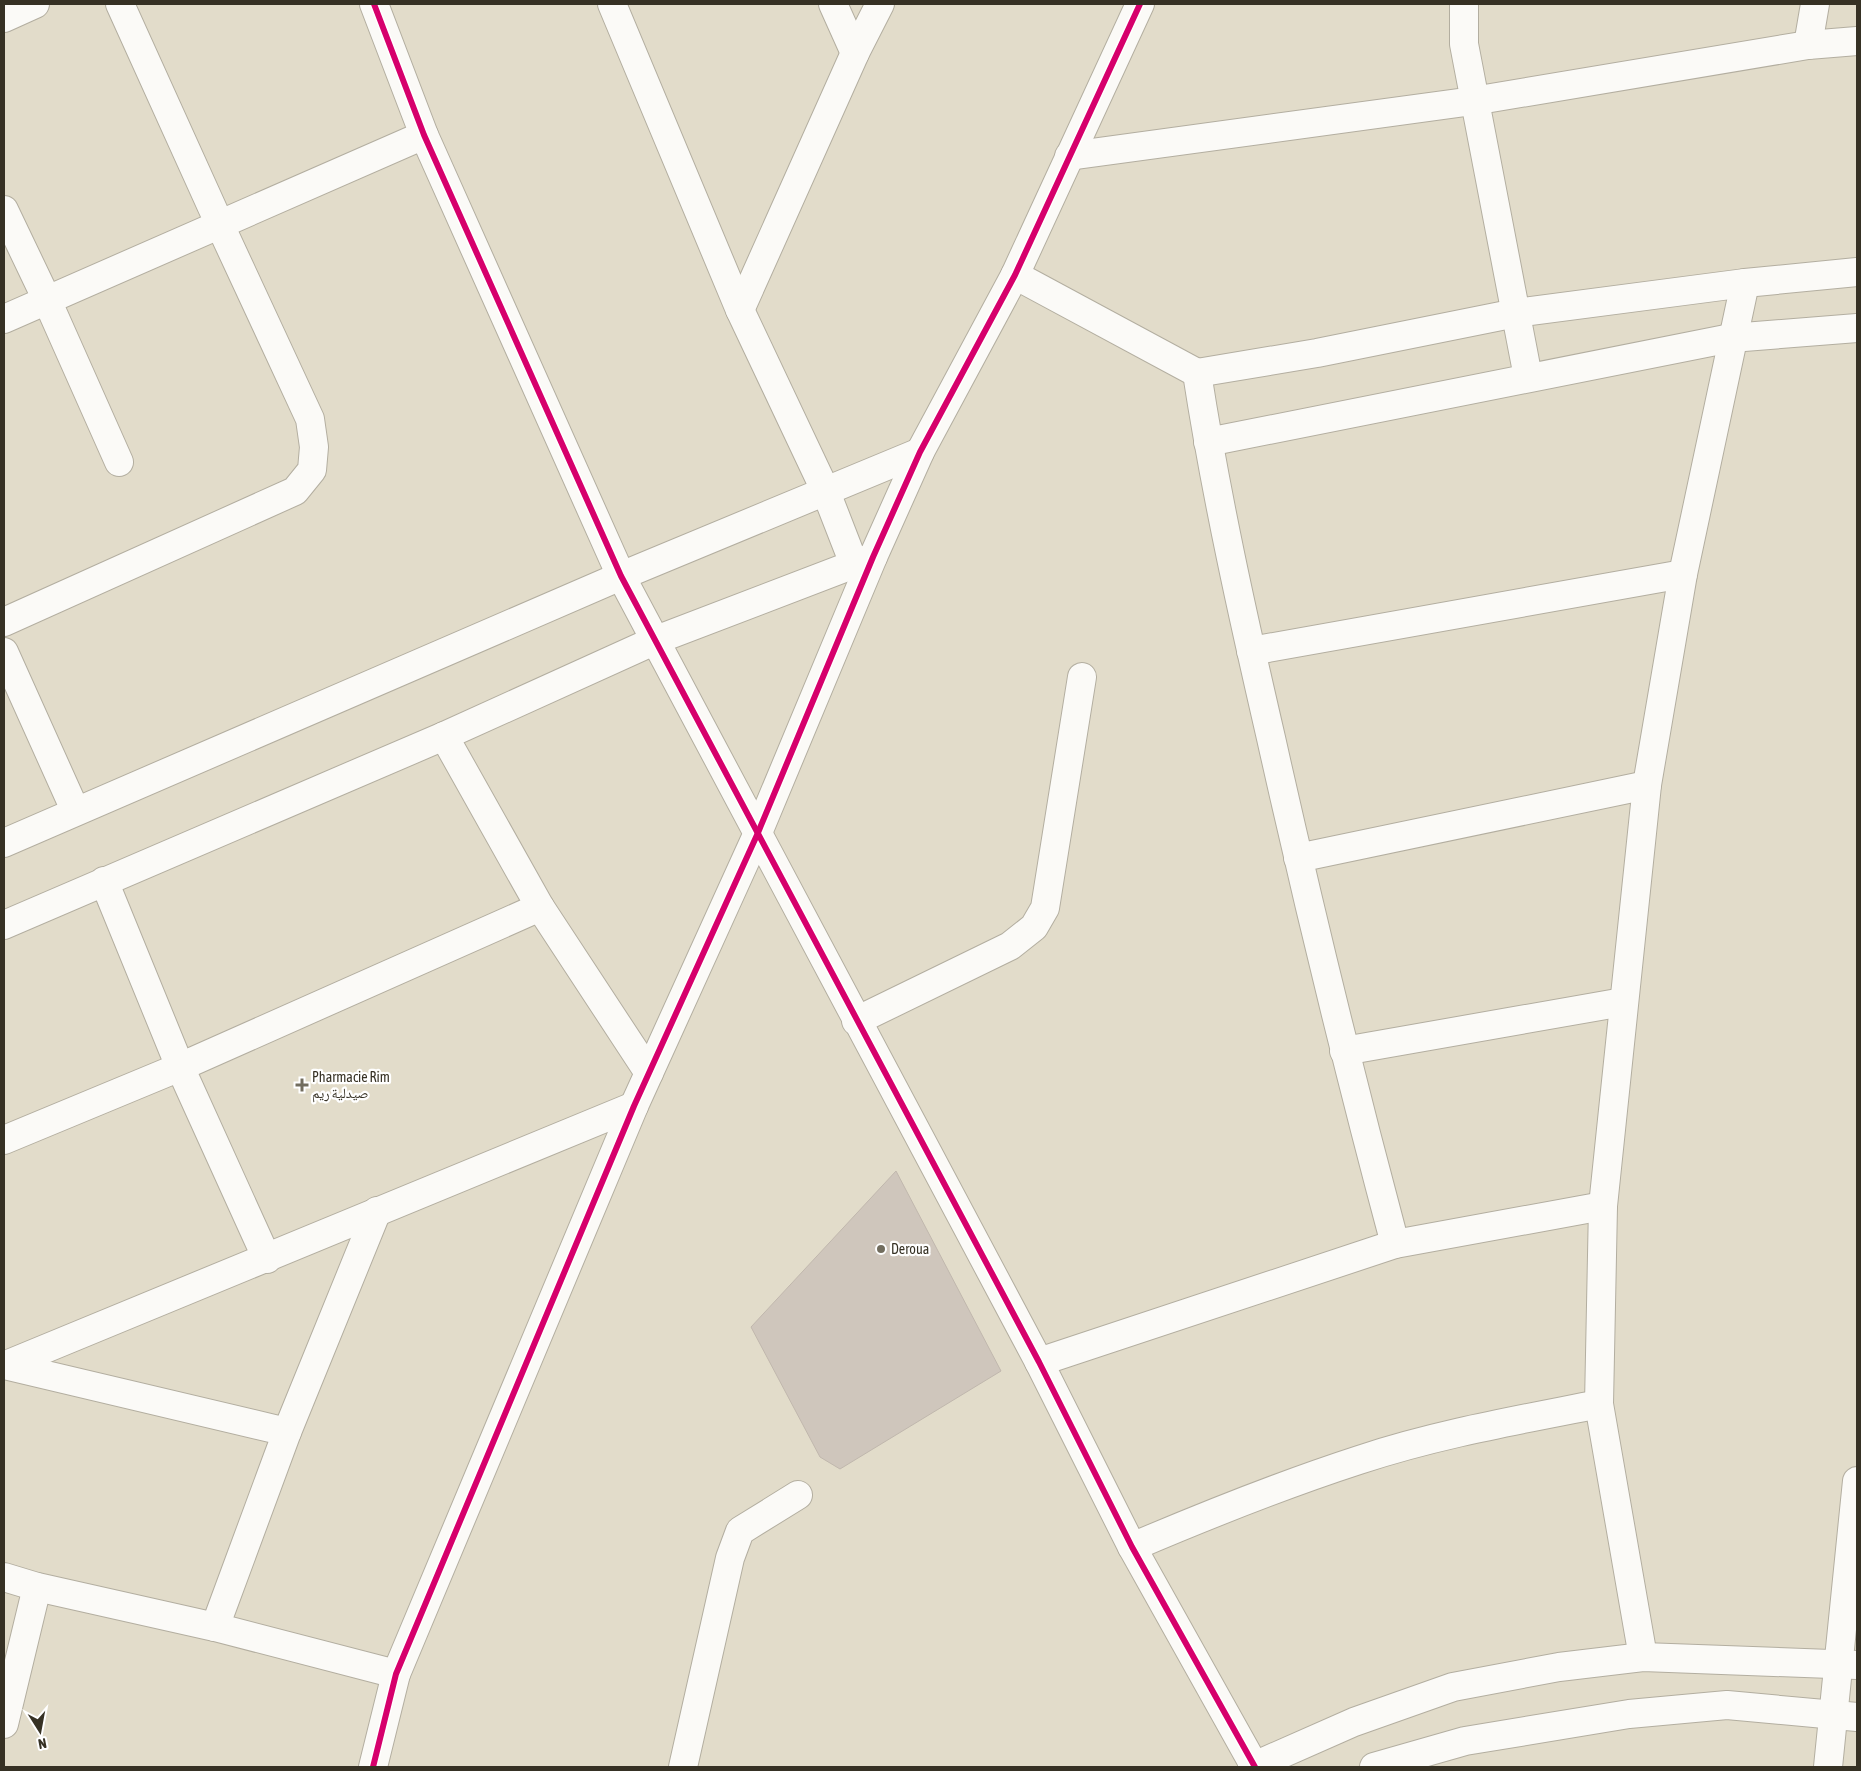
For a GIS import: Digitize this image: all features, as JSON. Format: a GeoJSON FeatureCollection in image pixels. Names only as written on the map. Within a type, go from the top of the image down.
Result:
{"type":"FeatureCollection","features":[{"type":"Feature","properties":{"kind":"street"},"geometry":{"type":"LineString","coordinates":[[4,18],[35,4]]}},
{"type":"Feature","properties":{"kind":"street"},"geometry":{"type":"LineString","coordinates":[[4,622],[295,491],[312,470],[314,447],[310,418],[120,4]]}},
{"type":"Feature","properties":{"kind":"street"},"geometry":{"type":"LineString","coordinates":[[374,4],[424,135],[621,576],[1039,1362],[1132,1547],[1254,1767],[1354,1722],[1454,1687],[1558,1667],[1642,1657],[1847,1664]]}},
{"type":"Feature","properties":{"kind":"street"},"geometry":{"type":"LineString","coordinates":[[612,4],[740,310],[826,492],[864,560]]}},
{"type":"Feature","properties":{"kind":"street"},"geometry":{"type":"LineString","coordinates":[[833,4],[855,53]]}},
{"type":"Feature","properties":{"kind":"street"},"geometry":{"type":"LineString","coordinates":[[740,310],[855,53],[880,4]]}},
{"type":"Feature","properties":{"kind":"street"},"geometry":{"type":"LineString","coordinates":[[373,1767],[396,1674],[634,1106],[757,834],[864,560],[1016,275],[1140,4]]}},
{"type":"Feature","properties":{"kind":"street"},"geometry":{"type":"LineString","coordinates":[[1464,4],[1464,44],[1528,377]]}},
{"type":"Feature","properties":{"kind":"street"},"geometry":{"type":"LineString","coordinates":[[1808,45],[1815,4]]}},
{"type":"Feature","properties":{"kind":"street"},"geometry":{"type":"LineString","coordinates":[[1069,156],[1474,101],[1808,45],[1857,41]]}},
{"type":"Feature","properties":{"kind":"street"},"geometry":{"type":"LineString","coordinates":[[4,319],[424,135]]}},
{"type":"Feature","properties":{"kind":"street"},"geometry":{"type":"LineString","coordinates":[[4,210],[47,300],[119,462]]}},
{"type":"Feature","properties":{"kind":"street"},"geometry":{"type":"LineString","coordinates":[[1016,275],[1196,373],[1317,353],[1516,313],[1744,282],[1857,272]]}},
{"type":"Feature","properties":{"kind":"street"},"geometry":{"type":"LineString","coordinates":[[1642,1657],[1599,1404],[1604,1206],[1623,1002],[1647,785],[1683,574],[1744,282]]}},
{"type":"Feature","properties":{"kind":"street"},"geometry":{"type":"LineString","coordinates":[[1208,442],[1731,338],[1857,328]]}},
{"type":"Feature","properties":{"kind":"street"},"geometry":{"type":"LineString","coordinates":[[1196,373],[1208,442],[1251,651],[1298,858],[1344,1051],[1395,1244]]}},
{"type":"Feature","properties":{"kind":"street"},"geometry":{"type":"LineString","coordinates":[[4,843],[75,810],[621,576],[920,452]]}},
{"type":"Feature","properties":{"kind":"street"},"geometry":{"type":"LineString","coordinates":[[4,925],[444,736],[656,640],[864,560]]}},
{"type":"Feature","properties":{"kind":"street"},"geometry":{"type":"LineString","coordinates":[[1251,651],[1683,574]]}},
{"type":"Feature","properties":{"kind":"street"},"geometry":{"type":"LineString","coordinates":[[4,652],[75,810]]}},
{"type":"Feature","properties":{"kind":"street"},"geometry":{"type":"LineString","coordinates":[[856,1021],[1010,946],[1034,927],[1045,908],[1082,677]]}},
{"type":"Feature","properties":{"kind":"street"},"geometry":{"type":"LineString","coordinates":[[444,736],[540,907],[649,1073]]}},
{"type":"Feature","properties":{"kind":"street"},"geometry":{"type":"LineString","coordinates":[[1298,858],[1647,785]]}},
{"type":"Feature","properties":{"kind":"street"},"geometry":{"type":"LineString","coordinates":[[104,881],[180,1066],[267,1259]]}},
{"type":"Feature","properties":{"kind":"street"},"geometry":{"type":"LineString","coordinates":[[4,1140],[180,1066],[540,907]]}},
{"type":"Feature","properties":{"kind":"street"},"geometry":{"type":"LineString","coordinates":[[1344,1051],[1623,1002]]}},
{"type":"Feature","properties":{"kind":"street"},"geometry":{"type":"LineString","coordinates":[[5,1365],[267,1259],[634,1106]]}},
{"type":"Feature","properties":{"kind":"street"},"geometry":{"type":"LineString","coordinates":[[1039,1362],[1395,1244],[1604,1206]]}},
{"type":"Feature","properties":{"kind":"street"},"geometry":{"type":"LineString","coordinates":[[215,1627],[287,1432],[378,1212]]}},
{"type":"Feature","properties":{"kind":"street"},"geometry":{"type":"LineString","coordinates":[[5,1365],[287,1432]]}},
{"type":"Feature","properties":{"kind":"street"},"geometry":{"type":"LineString","coordinates":[[1132,1547],[1230,1505],[1360,1459],[1489,1426],[1599,1404]]}},
{"type":"Feature","properties":{"kind":"street"},"geometry":{"type":"LineString","coordinates":[[1828,1767],[1845,1715],[1857,1481]]}},
{"type":"Feature","properties":{"kind":"street"},"geometry":{"type":"LineString","coordinates":[[683,1767],[730,1558],[740,1531],[798,1495]]}},
{"type":"Feature","properties":{"kind":"street"},"geometry":{"type":"LineString","coordinates":[[4,1577],[37,1587],[215,1627],[396,1674]]}},
{"type":"Feature","properties":{"kind":"street"},"geometry":{"type":"LineString","coordinates":[[4,1724],[37,1587]]}},
{"type":"Feature","properties":{"kind":"street"},"geometry":{"type":"LineString","coordinates":[[1374,1767],[1465,1741],[1629,1714],[1727,1705],[1845,1715]]}},
{"type":"Feature","properties":{"kind":"building","name":"Deroua"},"geometry":{"type":"Polygon","coordinates":[[[896,1171],[1001,1371],[840,1469],[820,1457],[751,1327],[896,1171]]]}},
{"type":"Feature","properties":{"kind":"cycle path"},"geometry":{"type":"LineString","coordinates":[[374,4],[424,135],[621,576],[1039,1362],[1132,1547],[1255,1767]]}},
{"type":"Feature","properties":{"kind":"cycle path"},"geometry":{"type":"LineString","coordinates":[[373,1767],[396,1674],[634,1106],[757,835],[873,557],[920,452],[1015,275],[1140,4]]}},
{"type":"Feature","properties":{"kind":"place","name":"Pharmacie Rim صيدلية ريم"},"geometry":{"type":"Point","coordinates":[302,1085]}},
{"type":"Feature","properties":{"kind":"place","name":"Deroua"},"geometry":{"type":"Point","coordinates":[881,1249]}}]}
